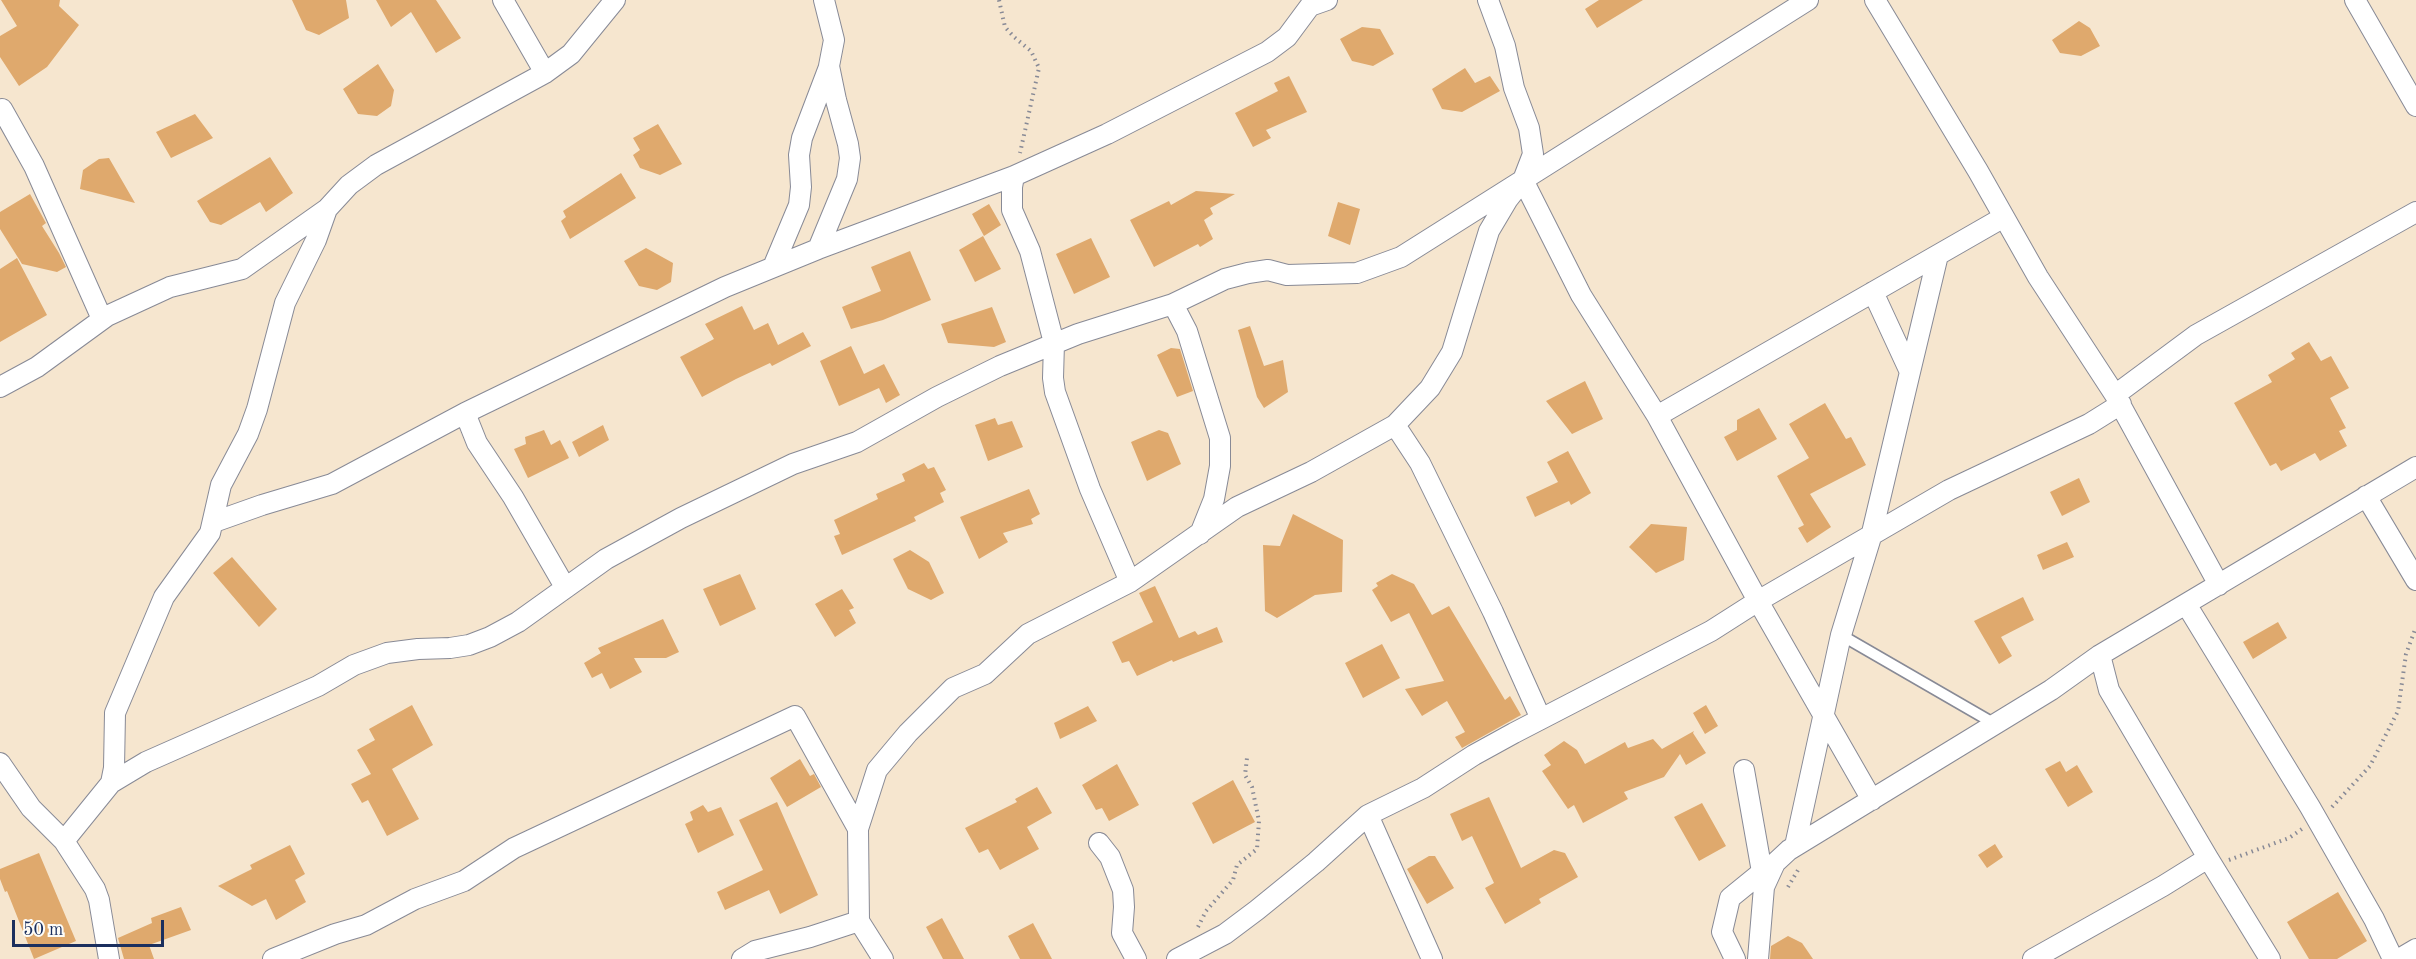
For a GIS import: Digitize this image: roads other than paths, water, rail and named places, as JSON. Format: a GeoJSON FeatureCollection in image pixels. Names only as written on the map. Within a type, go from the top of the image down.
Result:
{"type":"FeatureCollection","features":[{"type":"Feature","properties":{"kind":"street"},"geometry":{"type":"LineString","coordinates":[[502,0],[545,73]]}},
{"type":"Feature","properties":{"kind":"street"},"geometry":{"type":"LineString","coordinates":[[0,387],[37,367],[102,319],[170,287],[242,269],[327,209],[349,184],[376,165],[545,73],[571,54],[615,0]]}},
{"type":"Feature","properties":{"kind":"street"},"geometry":{"type":"LineString","coordinates":[[773,267],[799,205],[801,187],[799,155],[802,138],[829,66],[834,40],[824,0]]}},
{"type":"Feature","properties":{"kind":"street"},"geometry":{"type":"LineString","coordinates":[[214,522],[332,484],[465,413],[725,287],[818,249],[1014,176],[1107,134],[1241,67],[1272,49],[1287,37],[1312,4],[1327,0]]}},
{"type":"Feature","properties":{"kind":"street"},"geometry":{"type":"LineString","coordinates":[[883,959],[859,921],[858,829],[877,770],[908,733],[953,688],[985,674],[1028,634],[1130,582],[1237,507],[1311,472],[1395,425],[1430,388],[1452,352],[1489,231],[1508,199],[1523,180],[1533,154],[1532,139],[1514,88],[1505,46],[1488,0]]}},
{"type":"Feature","properties":{"kind":"street"},"geometry":{"type":"LineString","coordinates":[[64,841],[111,783],[146,762],[212,731],[298,696],[354,665],[387,653],[450,648],[469,645],[490,637],[518,622],[606,559],[681,518],[793,465],[857,442],[999,366],[1054,343],[1173,304],[1225,279],[1268,270],[1287,275],[1357,273],[1401,257],[1808,0]]}},
{"type":"Feature","properties":{"kind":"street"},"geometry":{"type":"LineString","coordinates":[[1875,0],[2061,315],[2118,399],[2219,585]]}},
{"type":"Feature","properties":{"kind":"street"},"geometry":{"type":"LineString","coordinates":[[2355,0],[2416,106]]}},
{"type":"Feature","properties":{"kind":"street"},"geometry":{"type":"LineString","coordinates":[[818,249],[847,179],[850,158],[829,66]]}},
{"type":"Feature","properties":{"kind":"street"},"geometry":{"type":"LineString","coordinates":[[2,109],[54,206],[102,319]]}},
{"type":"Feature","properties":{"kind":"street"},"geometry":{"type":"LineString","coordinates":[[1014,176],[1011,187],[1012,210],[1030,251],[1054,343],[1055,392],[1090,489],[1130,582]]}},
{"type":"Feature","properties":{"kind":"street"},"geometry":{"type":"LineString","coordinates":[[1523,180],[1581,295],[1657,416],[1758,601],[1872,800]]}},
{"type":"Feature","properties":{"kind":"street"},"geometry":{"type":"LineString","coordinates":[[111,783],[114,768],[115,713],[164,597],[203,544],[214,522],[221,485],[248,434],[257,409],[285,303],[316,240],[327,209]]}},
{"type":"Feature","properties":{"kind":"street"},"geometry":{"type":"LineString","coordinates":[[1184,955],[1225,934],[1265,904],[1368,815],[1423,788],[1474,755],[1540,719],[1711,631],[1758,601],[1949,490],[2089,424],[2196,335],[2416,212]]}},
{"type":"Feature","properties":{"kind":"street"},"geometry":{"type":"LineString","coordinates":[[1657,416],[2004,217]]}},
{"type":"Feature","properties":{"kind":"street"},"geometry":{"type":"LineString","coordinates":[[1799,854],[1823,714],[1841,635],[1871,537],[1938,255]]}},
{"type":"Feature","properties":{"kind":"street"},"geometry":{"type":"LineString","coordinates":[[1873,292],[1910,372]]}},
{"type":"Feature","properties":{"kind":"street"},"geometry":{"type":"LineString","coordinates":[[1173,304],[1187,331],[1220,438],[1221,459],[1214,499],[1200,534]]}},
{"type":"Feature","properties":{"kind":"street"},"geometry":{"type":"LineString","coordinates":[[465,413],[477,443],[513,497],[565,587]]}},
{"type":"Feature","properties":{"kind":"street"},"geometry":{"type":"LineString","coordinates":[[1395,425],[1420,463],[1493,612],[1540,719]]}},
{"type":"Feature","properties":{"kind":"street"},"geometry":{"type":"LineString","coordinates":[[1758,959],[1764,887],[1775,864],[1799,854],[1872,800],[2051,690],[2100,655],[2416,467]]}},
{"type":"Feature","properties":{"kind":"street"},"geometry":{"type":"LineString","coordinates":[[2366,496],[2416,580]]}},
{"type":"Feature","properties":{"kind":"street"},"geometry":{"type":"LineString","coordinates":[[2186,604],[2317,819],[2374,919],[2393,959]]}},
{"type":"Feature","properties":{"kind":"street"},"geometry":{"type":"LineString","coordinates":[[2100,655],[2109,690],[2270,959]]}},
{"type":"Feature","properties":{"kind":"street"},"geometry":{"type":"LineString","coordinates":[[273,959],[335,934],[366,925],[415,899],[464,881],[514,848],[795,716],[858,829]]}},
{"type":"Feature","properties":{"kind":"street"},"geometry":{"type":"LineString","coordinates":[[0,763],[31,808],[64,841],[80,864],[99,900],[109,959]]}},
{"type":"Feature","properties":{"kind":"street"},"geometry":{"type":"LineString","coordinates":[[1735,959],[1722,933],[1730,898],[1762,872],[1744,770]]}},
{"type":"Feature","properties":{"kind":"street"},"geometry":{"type":"LineString","coordinates":[[1368,815],[1432,959]]}},
{"type":"Feature","properties":{"kind":"street"},"geometry":{"type":"LineString","coordinates":[[1100,843],[1110,857],[1123,890],[1125,907],[1122,933],[1136,959]]}},
{"type":"Feature","properties":{"kind":"street"},"geometry":{"type":"LineString","coordinates":[[2032,959],[2163,886],[2208,858]]}},
{"type":"Feature","properties":{"kind":"street"},"geometry":{"type":"LineString","coordinates":[[741,959],[755,951],[859,921]]}},
{"type":"Feature","properties":{"kind":"street"},"geometry":{"type":"LineString","coordinates":[[2399,959],[2416,949]]}},
{"type":"Feature","properties":{"kind":"lane"},"geometry":{"type":"LineString","coordinates":[[1841,635],[1995,724]]}}]}
